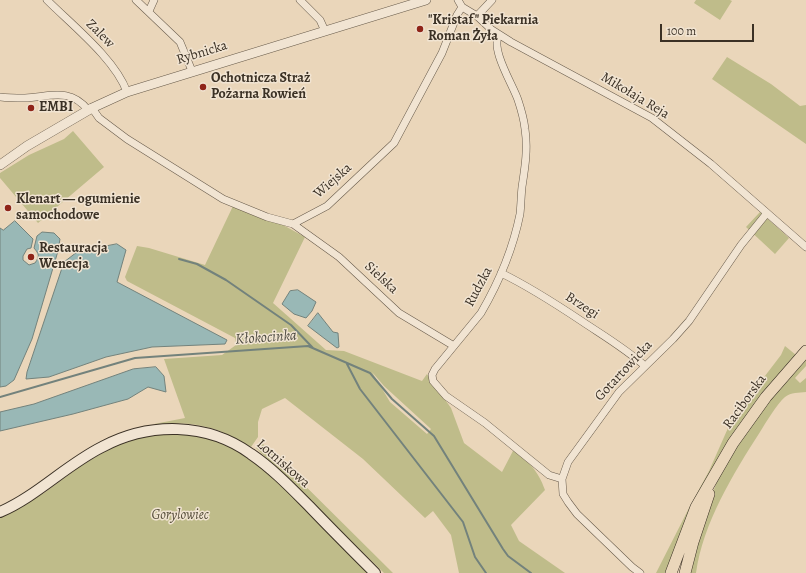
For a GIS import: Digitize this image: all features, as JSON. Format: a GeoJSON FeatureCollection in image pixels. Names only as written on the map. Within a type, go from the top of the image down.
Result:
{"type":"FeatureCollection","features":[{"type":"Feature","properties":{"kind":"main road","name":"Raciborska"},"geometry":{"type":"LineString","coordinates":[[671,573],[696,507],[733,443],[780,379],[806,351]]}},
{"type":"Feature","properties":{"kind":"main road","name":"Lotniskowa"},"geometry":{"type":"LineString","coordinates":[[0,512],[20,501],[89,454],[114,441],[147,431],[170,429],[191,430],[221,438],[241,447],[259,459],[285,482],[376,573]]}},
{"type":"Feature","properties":{"kind":"main road","name":"Raciborska"},"geometry":{"type":"LineString","coordinates":[[685,573],[693,542],[714,476]]}},
{"type":"Feature","properties":{"kind":"street","name":"Zalew"},"geometry":{"type":"LineString","coordinates":[[47,0],[110,62],[125,86],[127,92]]}},
{"type":"Feature","properties":{"kind":"street"},"geometry":{"type":"LineString","coordinates":[[136,0],[180,42],[192,71]]}},
{"type":"Feature","properties":{"kind":"street"},"geometry":{"type":"LineString","coordinates":[[149,11],[154,0]]}},
{"type":"Feature","properties":{"kind":"street"},"geometry":{"type":"LineString","coordinates":[[300,0],[320,20],[325,31]]}},
{"type":"Feature","properties":{"kind":"street","name":"Rybnicka"},"geometry":{"type":"LineString","coordinates":[[0,165],[34,142],[90,109],[127,92],[426,0]]}},
{"type":"Feature","properties":{"kind":"street","name":"Mikołaja Reja"},"geometry":{"type":"LineString","coordinates":[[458,0],[462,7],[477,16],[498,35],[652,118],[711,164],[806,247]]}},
{"type":"Feature","properties":{"kind":"street"},"geometry":{"type":"LineString","coordinates":[[477,16],[492,0]]}},
{"type":"Feature","properties":{"kind":"street","name":"Wiejska"},"geometry":{"type":"LineString","coordinates":[[293,224],[327,206],[394,143],[442,53],[462,7]]}},
{"type":"Feature","properties":{"kind":"street","name":"Rudzka"},"geometry":{"type":"LineString","coordinates":[[498,35],[496,39],[497,50],[518,100],[525,127],[527,151],[520,213],[513,243],[501,273],[481,313],[433,372],[433,381],[451,401],[485,423],[549,475],[562,479]]}},
{"type":"Feature","properties":{"kind":"street"},"geometry":{"type":"LineString","coordinates":[[0,97],[25,98],[56,95],[68,96],[90,109],[99,118],[127,139],[223,199],[267,217],[293,224]]}},
{"type":"Feature","properties":{"kind":"street","name":"Gotartowicka"},"geometry":{"type":"LineString","coordinates":[[562,479],[568,462],[612,401],[626,384],[674,339],[689,321],[741,245],[768,213]]}},
{"type":"Feature","properties":{"kind":"street","name":"Sielska"},"geometry":{"type":"LineString","coordinates":[[293,224],[339,257],[399,313],[454,346]]}},
{"type":"Feature","properties":{"kind":"street","name":"Brzegi"},"geometry":{"type":"LineString","coordinates":[[501,273],[526,286],[568,312],[625,350],[645,366]]}},
{"type":"Feature","properties":{"kind":"street"},"geometry":{"type":"LineString","coordinates":[[562,479],[563,494],[572,508],[634,570],[640,573]]}},
{"type":"Feature","properties":{"kind":"green space"},"geometry":{"type":"Polygon","coordinates":[[[696,0],[732,1],[720,20],[694,3],[696,0]]]}},
{"type":"Feature","properties":{"kind":"green space"},"geometry":{"type":"Polygon","coordinates":[[[727,57],[771,84],[800,106],[806,105],[806,144],[712,79],[727,57]]]}},
{"type":"Feature","properties":{"kind":"green space"},"geometry":{"type":"Polygon","coordinates":[[[73,131],[104,167],[38,223],[0,178],[0,173],[29,155],[64,139],[73,131]]]}},
{"type":"Feature","properties":{"kind":"green space"},"geometry":{"type":"Polygon","coordinates":[[[233,206],[283,225],[305,237],[273,303],[326,350],[344,351],[422,381],[427,374],[451,408],[464,443],[502,472],[514,449],[536,472],[545,490],[511,525],[519,541],[565,573],[459,573],[451,535],[433,511],[425,518],[363,459],[285,398],[262,409],[258,422],[258,437],[251,447],[227,434],[208,427],[184,424],[154,424],[185,418],[164,359],[222,355],[236,345],[235,338],[127,281],[125,277],[137,246],[149,248],[205,265],[233,206]],[[372,372],[390,402],[427,434],[431,429],[384,386],[372,372]]]}},
{"type":"Feature","properties":{"kind":"green space"},"geometry":{"type":"Polygon","coordinates":[[[760,212],[789,238],[775,254],[746,227],[760,212]]]}},
{"type":"Feature","properties":{"kind":"green space"},"geometry":{"type":"Polygon","coordinates":[[[785,346],[796,355],[742,424],[667,573],[656,573],[709,471],[732,419],[781,355],[785,346]]]}},
{"type":"Feature","properties":{"kind":"green space"},"geometry":{"type":"Polygon","coordinates":[[[806,357],[806,366],[795,378],[800,383],[806,378],[806,392],[787,395],[768,418],[720,500],[705,536],[696,573],[690,573],[706,511],[719,476],[730,456],[782,383],[806,357]]]}},
{"type":"Feature","properties":{"kind":"green space","name":"Gorylowiec"},"geometry":{"type":"Polygon","coordinates":[[[161,433],[192,434],[209,437],[232,447],[260,464],[369,573],[0,573],[0,518],[44,493],[82,465],[116,445],[138,437],[161,433]]]}},
{"type":"Feature","properties":{"kind":"green space"},"geometry":{"type":"Polygon","coordinates":[[[260,441],[393,573],[384,573],[256,448],[260,441]]]}},
{"type":"Feature","properties":{"kind":"water"},"geometry":{"type":"Polygon","coordinates":[[[15,221],[33,239],[31,248],[27,249],[23,256],[23,260],[29,265],[35,263],[38,259],[38,254],[34,248],[37,236],[42,232],[54,233],[60,239],[58,251],[32,339],[14,380],[6,386],[0,387],[0,228],[3,230],[15,221]]]}},
{"type":"Feature","properties":{"kind":"water"},"geometry":{"type":"Polygon","coordinates":[[[117,244],[126,250],[117,282],[227,340],[225,344],[152,347],[106,357],[49,377],[26,379],[27,372],[64,262],[77,252],[117,244]]]}},
{"type":"Feature","properties":{"kind":"water"},"geometry":{"type":"Polygon","coordinates":[[[298,290],[316,302],[312,311],[306,318],[294,314],[282,304],[290,291],[298,290]]]}},
{"type":"Feature","properties":{"kind":"water"},"geometry":{"type":"Polygon","coordinates":[[[318,313],[333,332],[338,333],[339,347],[337,348],[308,326],[318,313]]]}},
{"type":"Feature","properties":{"kind":"water"},"geometry":{"type":"Polygon","coordinates":[[[156,367],[164,376],[166,392],[148,387],[128,399],[73,414],[0,431],[0,412],[34,404],[133,369],[156,367]]]}},
{"type":"Feature","properties":{"kind":"waterway"},"geometry":{"type":"LineString","coordinates":[[179,259],[197,264],[226,280],[291,325],[313,348]]}},
{"type":"Feature","properties":{"kind":"waterway","name":"Kłokocinka"},"geometry":{"type":"LineString","coordinates":[[0,397],[135,358],[308,346],[370,373],[392,399],[434,436],[503,549],[508,556],[531,573]]}},
{"type":"Feature","properties":{"kind":"waterway"},"geometry":{"type":"LineString","coordinates":[[347,364],[360,389],[463,522],[475,557],[486,573]]}},
{"type":"Feature","properties":{"kind":"place","name":"\"Kristaf\" Piekarnia Roman Żyła"},"geometry":{"type":"Point","coordinates":[420,29]}},
{"type":"Feature","properties":{"kind":"place","name":"Ochotnicza Straż Pożarna Rowień"},"geometry":{"type":"Point","coordinates":[203,87]}},
{"type":"Feature","properties":{"kind":"place","name":"EMBI"},"geometry":{"type":"Point","coordinates":[31,108]}},
{"type":"Feature","properties":{"kind":"place","name":"Klenart — ogumienie samochodowe"},"geometry":{"type":"Point","coordinates":[8,208]}},
{"type":"Feature","properties":{"kind":"place","name":"Restauracja Wenecja"},"geometry":{"type":"Point","coordinates":[31,257]}}]}
